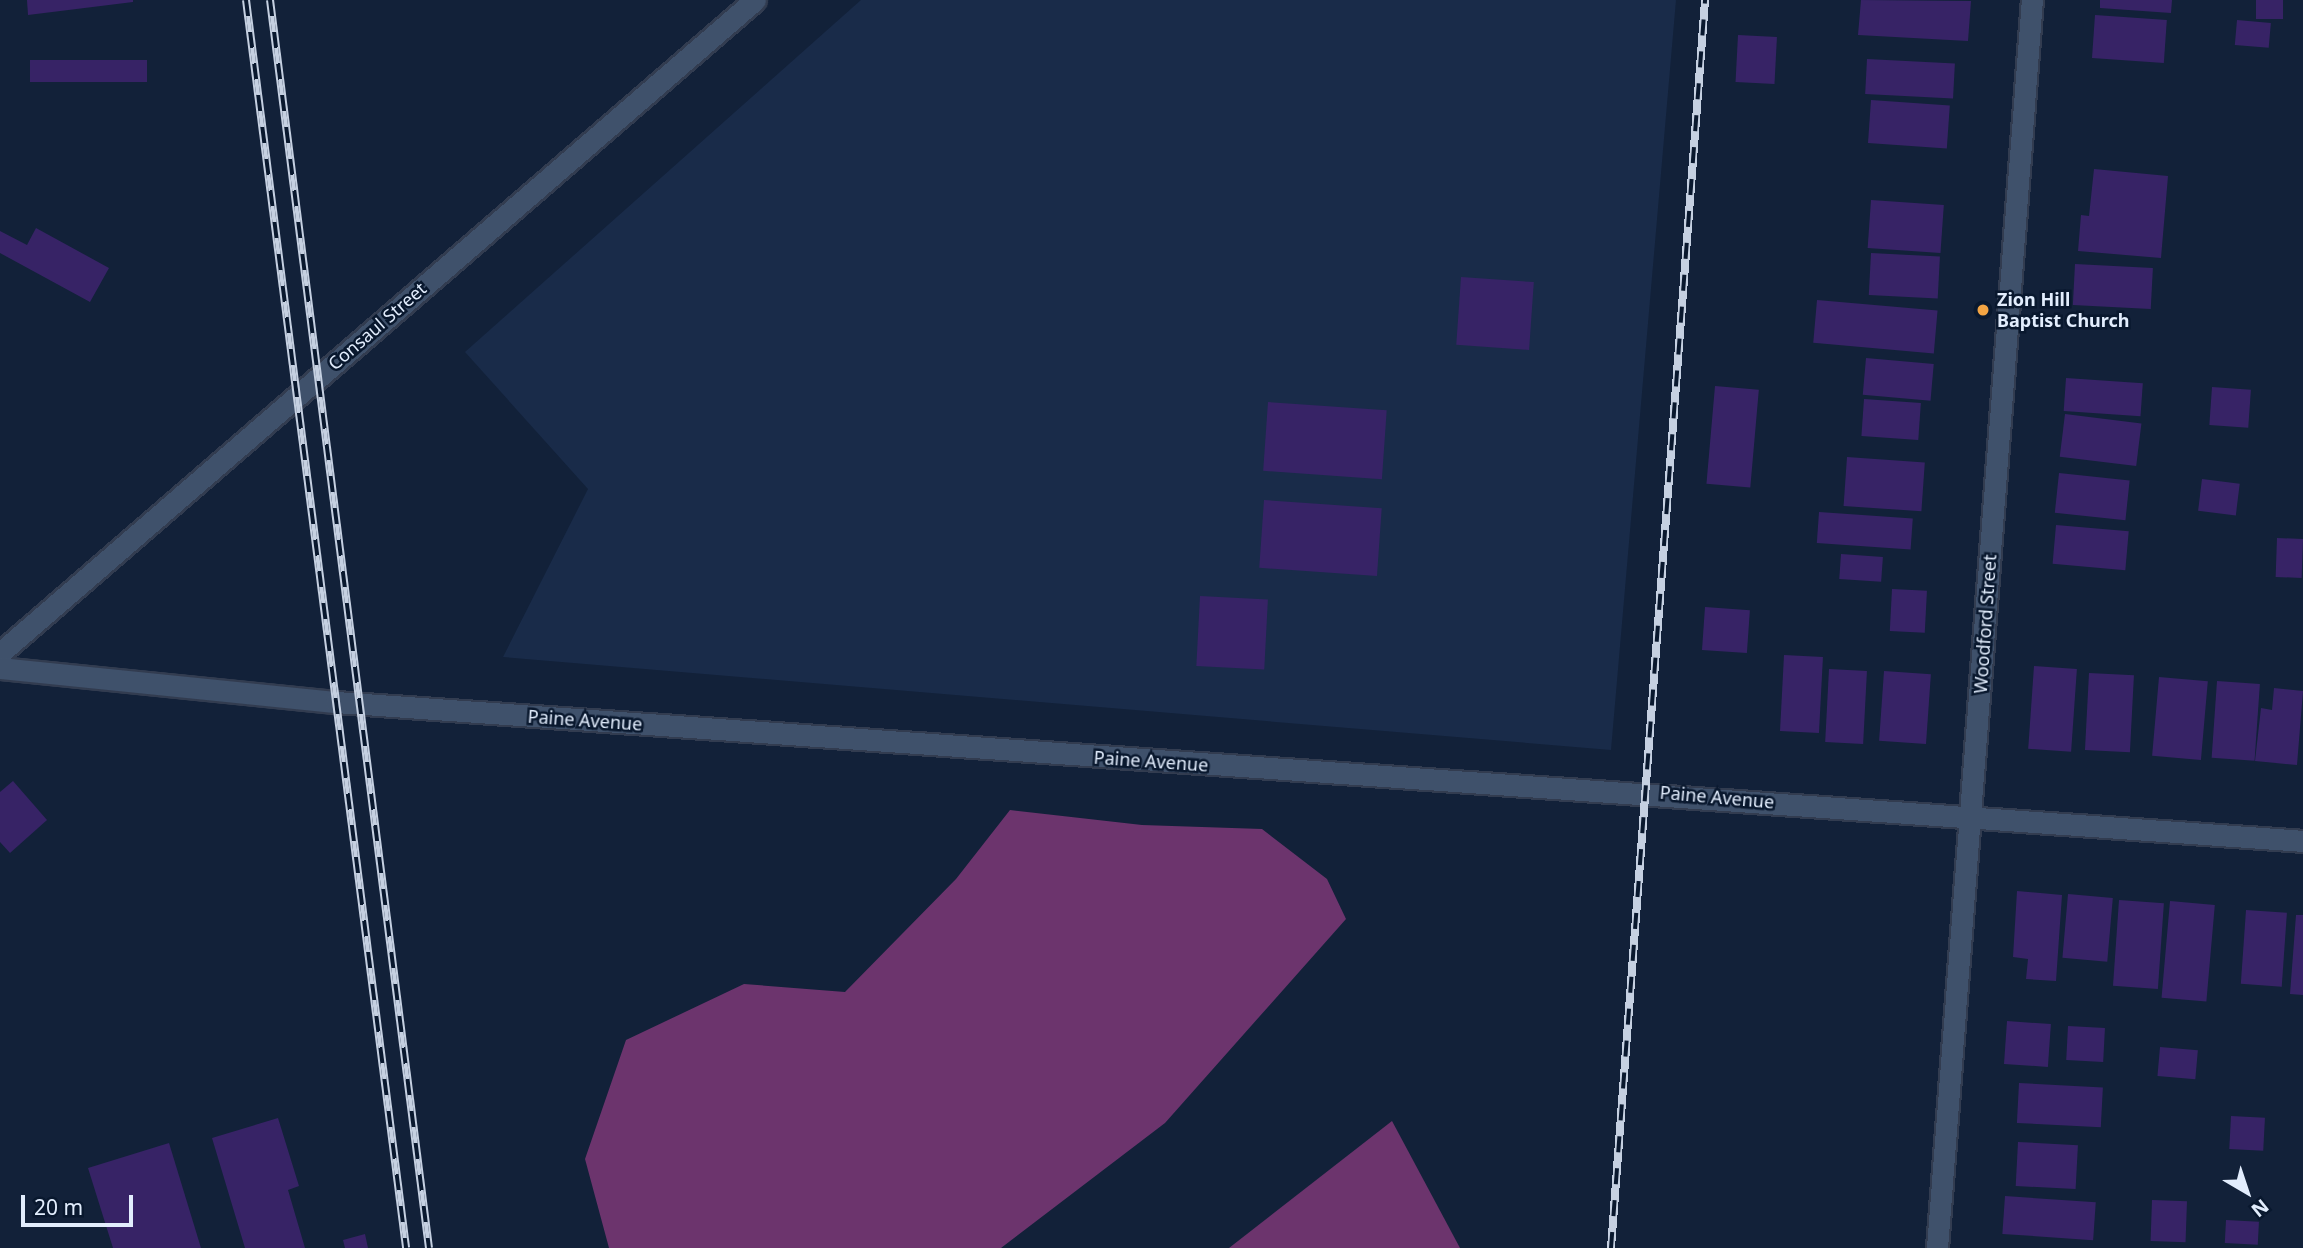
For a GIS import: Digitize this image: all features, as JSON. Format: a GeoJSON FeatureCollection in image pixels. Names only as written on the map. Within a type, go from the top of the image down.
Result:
{"type":"FeatureCollection","features":[{"type":"Feature","properties":{"kind":"street","name":"Consaul Street"},"geometry":{"type":"LineString","coordinates":[[0,653],[755,0]]}},
{"type":"Feature","properties":{"kind":"street","name":"Woodford Street"},"geometry":{"type":"LineString","coordinates":[[1937,1248],[2032,0]]}},
{"type":"Feature","properties":{"kind":"street","name":"Paine Avenue"},"geometry":{"type":"LineString","coordinates":[[0,668],[336,702],[2303,841]]}},
{"type":"Feature","properties":{"kind":"shaded area"},"geometry":{"type":"Polygon","coordinates":[[[861,0],[1676,0],[1611,750],[503,657],[588,489],[465,352],[861,0]]]}},
{"type":"Feature","properties":{"kind":"shaded area"},"geometry":{"type":"Polygon","coordinates":[[[1010,810],[1142,825],[1262,829],[1327,879],[1346,919],[1165,1123],[1001,1248],[609,1248],[585,1159],[626,1040],[744,984],[845,992],[956,879],[1010,810]]]}},
{"type":"Feature","properties":{"kind":"shaded area"},"geometry":{"type":"Polygon","coordinates":[[[1392,1121],[1460,1248],[1229,1248],[1392,1121]]]}},
{"type":"Feature","properties":{"kind":"building"},"geometry":{"type":"Polygon","coordinates":[[[27,0],[133,0],[133,2],[28,15],[27,0]]]}},
{"type":"Feature","properties":{"kind":"building"},"geometry":{"type":"Polygon","coordinates":[[[1861,0],[1971,1],[1968,41],[1858,35],[1861,0]]]}},
{"type":"Feature","properties":{"kind":"building"},"geometry":{"type":"Polygon","coordinates":[[[2100,0],[2172,0],[2171,13],[2100,8],[2100,0]]]}},
{"type":"Feature","properties":{"kind":"building"},"geometry":{"type":"Polygon","coordinates":[[[2256,0],[2283,0],[2283,19],[2256,19],[2256,0]]]}},
{"type":"Feature","properties":{"kind":"building"},"geometry":{"type":"Polygon","coordinates":[[[2095,15],[2167,20],[2164,63],[2092,58],[2095,15]]]}},
{"type":"Feature","properties":{"kind":"building"},"geometry":{"type":"Polygon","coordinates":[[[2237,20],[2271,23],[2269,48],[2235,45],[2237,20]]]}},
{"type":"Feature","properties":{"kind":"building"},"geometry":{"type":"Polygon","coordinates":[[[1738,35],[1777,37],[1774,84],[1736,82],[1738,35]]]}},
{"type":"Feature","properties":{"kind":"building"},"geometry":{"type":"Polygon","coordinates":[[[1867,59],[1955,64],[1953,99],[1865,94],[1867,59]]]}},
{"type":"Feature","properties":{"kind":"building"},"geometry":{"type":"Polygon","coordinates":[[[30,60],[147,60],[147,82],[30,82],[30,60]]]}},
{"type":"Feature","properties":{"kind":"building"},"geometry":{"type":"Polygon","coordinates":[[[1871,100],[1950,106],[1947,148],[1868,143],[1871,100]]]}},
{"type":"Feature","properties":{"kind":"building"},"geometry":{"type":"Polygon","coordinates":[[[2094,169],[2168,176],[2161,258],[2078,251],[2081,215],[2089,216],[2094,169]]]}},
{"type":"Feature","properties":{"kind":"building"},"geometry":{"type":"Polygon","coordinates":[[[1871,200],[1944,205],[1940,253],[1868,248],[1871,200]]]}},
{"type":"Feature","properties":{"kind":"building"},"geometry":{"type":"Polygon","coordinates":[[[36,228],[109,268],[90,302],[0,253],[0,231],[27,245],[36,228]]]}},
{"type":"Feature","properties":{"kind":"building"},"geometry":{"type":"Polygon","coordinates":[[[1871,253],[1940,257],[1938,299],[1869,295],[1871,253]]]}},
{"type":"Feature","properties":{"kind":"building"},"geometry":{"type":"Polygon","coordinates":[[[2075,264],[2153,268],[2151,309],[2073,305],[2075,264]]]}},
{"type":"Feature","properties":{"kind":"building"},"geometry":{"type":"Polygon","coordinates":[[[1461,277],[1534,282],[1529,350],[1456,345],[1461,277]]]}},
{"type":"Feature","properties":{"kind":"building"},"geometry":{"type":"Polygon","coordinates":[[[1817,300],[1938,311],[1934,353],[1813,343],[1817,300]]]}},
{"type":"Feature","properties":{"kind":"building"},"geometry":{"type":"Polygon","coordinates":[[[1866,358],[1934,364],[1931,401],[1863,395],[1866,358]]]}},
{"type":"Feature","properties":{"kind":"building"},"geometry":{"type":"Polygon","coordinates":[[[2066,378],[2143,383],[2141,416],[2064,411],[2066,378]]]}},
{"type":"Feature","properties":{"kind":"building"},"geometry":{"type":"Polygon","coordinates":[[[1715,386],[1759,390],[1750,487],[1706,484],[1715,386]]]}},
{"type":"Feature","properties":{"kind":"building"},"geometry":{"type":"Polygon","coordinates":[[[2212,387],[2251,390],[2248,428],[2209,425],[2212,387]]]}},
{"type":"Feature","properties":{"kind":"building"},"geometry":{"type":"Polygon","coordinates":[[[1864,399],[1921,403],[1918,440],[1861,436],[1864,399]]]}},
{"type":"Feature","properties":{"kind":"building"},"geometry":{"type":"Polygon","coordinates":[[[1268,402],[1387,410],[1382,479],[1263,471],[1268,402]]]}},
{"type":"Feature","properties":{"kind":"building"},"geometry":{"type":"Polygon","coordinates":[[[2065,414],[2141,423],[2136,466],[2060,457],[2065,414]]]}},
{"type":"Feature","properties":{"kind":"building"},"geometry":{"type":"Polygon","coordinates":[[[1847,457],[1925,462],[1921,511],[1844,506],[1847,457]]]}},
{"type":"Feature","properties":{"kind":"building"},"geometry":{"type":"Polygon","coordinates":[[[2059,473],[2130,480],[2125,520],[2055,513],[2059,473]]]}},
{"type":"Feature","properties":{"kind":"building"},"geometry":{"type":"Polygon","coordinates":[[[2202,479],[2240,484],[2236,515],[2198,511],[2202,479]]]}},
{"type":"Feature","properties":{"kind":"building"},"geometry":{"type":"Polygon","coordinates":[[[1264,500],[1382,508],[1377,576],[1259,568],[1264,500]]]}},
{"type":"Feature","properties":{"kind":"building"},"geometry":{"type":"Polygon","coordinates":[[[1819,512],[1913,519],[1911,549],[1817,543],[1819,512]]]}},
{"type":"Feature","properties":{"kind":"building"},"geometry":{"type":"Polygon","coordinates":[[[2056,525],[2129,531],[2125,570],[2053,564],[2056,525]]]}},
{"type":"Feature","properties":{"kind":"building"},"geometry":{"type":"Polygon","coordinates":[[[2277,538],[2303,539],[2302,578],[2276,577],[2277,538]]]}},
{"type":"Feature","properties":{"kind":"building"},"geometry":{"type":"Polygon","coordinates":[[[1841,554],[1883,557],[1881,582],[1839,579],[1841,554]]]}},
{"type":"Feature","properties":{"kind":"building"},"geometry":{"type":"Polygon","coordinates":[[[1892,589],[1927,591],[1925,633],[1890,631],[1892,589]]]}},
{"type":"Feature","properties":{"kind":"building"},"geometry":{"type":"Polygon","coordinates":[[[1200,596],[1268,600],[1264,669],[1196,666],[1200,596]]]}},
{"type":"Feature","properties":{"kind":"building"},"geometry":{"type":"Polygon","coordinates":[[[1705,607],[1750,610],[1747,653],[1702,650],[1705,607]]]}},
{"type":"Feature","properties":{"kind":"building"},"geometry":{"type":"Polygon","coordinates":[[[1784,655],[1823,657],[1819,733],[1780,731],[1784,655]]]}},
{"type":"Feature","properties":{"kind":"building"},"geometry":{"type":"Polygon","coordinates":[[[2034,666],[2077,669],[2071,752],[2028,749],[2034,666]]]}},
{"type":"Feature","properties":{"kind":"building"},"geometry":{"type":"Polygon","coordinates":[[[1829,669],[1867,671],[1863,744],[1825,742],[1829,669]]]}},
{"type":"Feature","properties":{"kind":"building"},"geometry":{"type":"Polygon","coordinates":[[[1884,671],[1931,674],[1926,744],[1879,741],[1884,671]]]}},
{"type":"Feature","properties":{"kind":"building"},"geometry":{"type":"Polygon","coordinates":[[[2089,673],[2134,675],[2130,752],[2085,750],[2089,673]]]}},
{"type":"Feature","properties":{"kind":"building"},"geometry":{"type":"Polygon","coordinates":[[[2159,677],[2208,681],[2201,760],[2152,756],[2159,677]]]}},
{"type":"Feature","properties":{"kind":"building"},"geometry":{"type":"Polygon","coordinates":[[[2217,681],[2260,684],[2255,761],[2212,758],[2217,681]]]}},
{"type":"Feature","properties":{"kind":"building"},"geometry":{"type":"Polygon","coordinates":[[[2274,688],[2303,691],[2297,765],[2255,761],[2261,708],[2272,710],[2274,688]]]}},
{"type":"Feature","properties":{"kind":"building"},"geometry":{"type":"Polygon","coordinates":[[[13,781],[47,820],[10,853],[0,842],[0,792],[13,781]]]}},
{"type":"Feature","properties":{"kind":"building"},"geometry":{"type":"Polygon","coordinates":[[[2017,891],[2062,895],[2056,981],[2026,979],[2028,959],[2013,957],[2017,891]]]}},
{"type":"Feature","properties":{"kind":"building"},"geometry":{"type":"Polygon","coordinates":[[[2068,894],[2113,898],[2107,962],[2062,958],[2068,894]]]}},
{"type":"Feature","properties":{"kind":"building"},"geometry":{"type":"Polygon","coordinates":[[[2119,900],[2164,903],[2158,989],[2113,986],[2119,900]]]}},
{"type":"Feature","properties":{"kind":"building"},"geometry":{"type":"Polygon","coordinates":[[[2170,901],[2215,905],[2206,1002],[2162,998],[2170,901]]]}},
{"type":"Feature","properties":{"kind":"building"},"geometry":{"type":"Polygon","coordinates":[[[2246,910],[2287,913],[2282,987],[2241,984],[2246,910]]]}},
{"type":"Feature","properties":{"kind":"building"},"geometry":{"type":"Polygon","coordinates":[[[2296,915],[2303,915],[2303,995],[2290,994],[2296,915]]]}},
{"type":"Feature","properties":{"kind":"building"},"geometry":{"type":"Polygon","coordinates":[[[2007,1021],[2051,1024],[2048,1067],[2004,1064],[2007,1021]]]}},
{"type":"Feature","properties":{"kind":"building"},"geometry":{"type":"Polygon","coordinates":[[[2068,1026],[2105,1028],[2103,1062],[2066,1060],[2068,1026]]]}},
{"type":"Feature","properties":{"kind":"building"},"geometry":{"type":"Polygon","coordinates":[[[2160,1047],[2198,1050],[2195,1079],[2157,1076],[2160,1047]]]}},
{"type":"Feature","properties":{"kind":"building"},"geometry":{"type":"Polygon","coordinates":[[[2019,1083],[2103,1087],[2101,1127],[2017,1123],[2019,1083]]]}},
{"type":"Feature","properties":{"kind":"building"},"geometry":{"type":"Polygon","coordinates":[[[2231,1116],[2265,1118],[2263,1151],[2229,1149],[2231,1116]]]}},
{"type":"Feature","properties":{"kind":"building"},"geometry":{"type":"Polygon","coordinates":[[[278,1118],[299,1186],[288,1190],[305,1248],[245,1248],[212,1138],[278,1118]]]}},
{"type":"Feature","properties":{"kind":"building"},"geometry":{"type":"Polygon","coordinates":[[[2018,1142],[2078,1145],[2076,1189],[2016,1186],[2018,1142]]]}},
{"type":"Feature","properties":{"kind":"building"},"geometry":{"type":"Polygon","coordinates":[[[169,1143],[201,1248],[113,1248],[88,1168],[169,1143]]]}},
{"type":"Feature","properties":{"kind":"building"},"geometry":{"type":"Polygon","coordinates":[[[2005,1196],[2096,1202],[2093,1240],[2002,1234],[2005,1196]]]}},
{"type":"Feature","properties":{"kind":"building"},"geometry":{"type":"Polygon","coordinates":[[[2152,1200],[2187,1201],[2186,1242],[2151,1241],[2152,1200]]]}},
{"type":"Feature","properties":{"kind":"building"},"geometry":{"type":"Polygon","coordinates":[[[2226,1220],[2259,1222],[2258,1245],[2225,1243],[2226,1220]]]}},
{"type":"Feature","properties":{"kind":"building"},"geometry":{"type":"Polygon","coordinates":[[[365,1234],[368,1248],[345,1248],[343,1240],[365,1234]]]}},
{"type":"Feature","properties":{"kind":"railway"},"geometry":{"type":"LineString","coordinates":[[246,0],[406,1248]]}},
{"type":"Feature","properties":{"kind":"railway"},"geometry":{"type":"LineString","coordinates":[[270,0],[429,1248]]}},
{"type":"Feature","properties":{"kind":"railway"},"geometry":{"type":"LineString","coordinates":[[1611,1248],[1705,0]]}},
{"type":"Feature","properties":{"kind":"place","name":"Zion Hill Baptist Church"},"geometry":{"type":"Point","coordinates":[1983,310]}}]}
